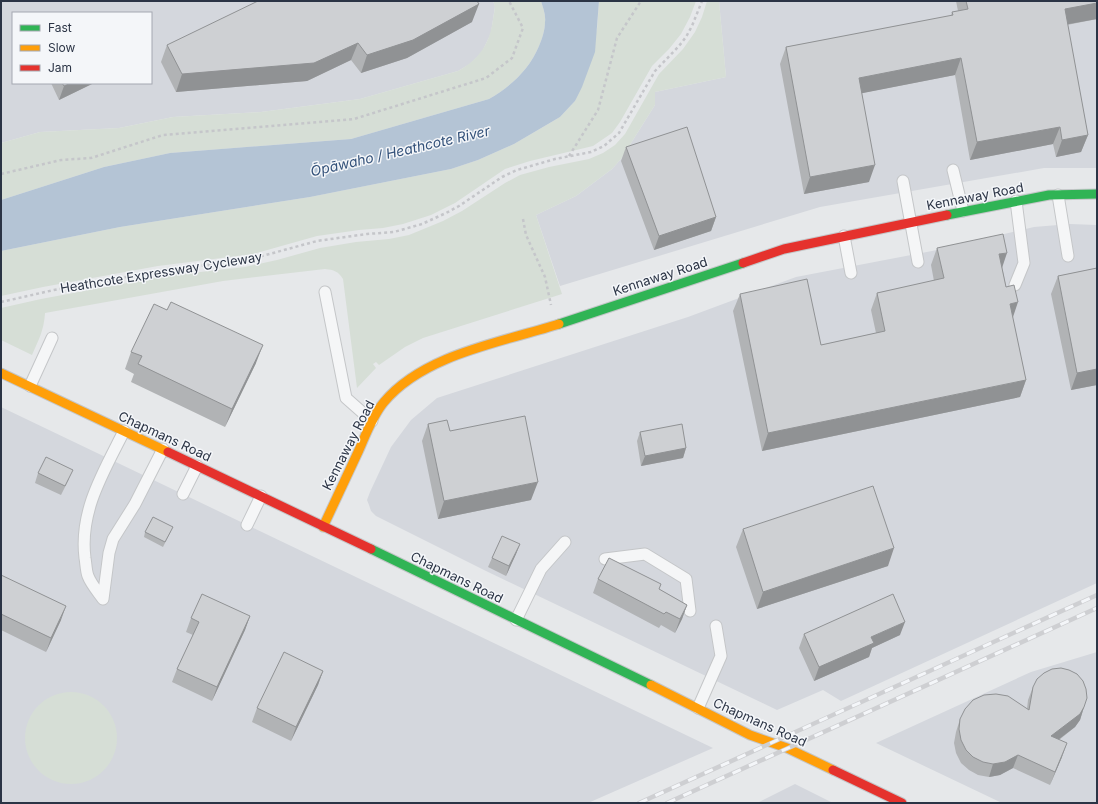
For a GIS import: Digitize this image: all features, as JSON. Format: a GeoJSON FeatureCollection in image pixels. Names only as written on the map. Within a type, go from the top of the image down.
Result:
{"type":"FeatureCollection","features":[{"type":"Feature","properties":{"kind":"street","name":"Kennaway Road"},"geometry":{"type":"LineString","coordinates":[[322,526],[372,421],[384,402],[400,386],[418,374],[452,356],[555,325],[784,249],[963,211],[1049,195],[1097,194]]}},
{"type":"Feature","properties":{"kind":"street","name":"Chapmans Road"},"geometry":{"type":"LineString","coordinates":[[1,372],[261,496],[698,708],[750,735],[787,748],[902,803]]}},
{"type":"Feature","properties":{"kind":"lane"},"geometry":{"type":"LineString","coordinates":[[953,170],[963,211]]}},
{"type":"Feature","properties":{"kind":"lane"},"geometry":{"type":"LineString","coordinates":[[903,181],[918,262]]}},
{"type":"Feature","properties":{"kind":"lane"},"geometry":{"type":"LineString","coordinates":[[1058,195],[1068,256]]}},
{"type":"Feature","properties":{"kind":"lane"},"geometry":{"type":"LineString","coordinates":[[1015,285],[1024,263],[1016,201]]}},
{"type":"Feature","properties":{"kind":"lane"},"geometry":{"type":"LineString","coordinates":[[844,236],[851,273]]}},
{"type":"Feature","properties":{"kind":"lane"},"geometry":{"type":"LineString","coordinates":[[325,292],[346,398],[372,421]]}},
{"type":"Feature","properties":{"kind":"lane"},"geometry":{"type":"LineString","coordinates":[[30,386],[52,338]]}},
{"type":"Feature","properties":{"kind":"lane"},"geometry":{"type":"LineString","coordinates":[[124,431],[91,502],[84,530],[84,551],[88,575],[103,599],[109,553],[113,539],[135,504],[163,450]]}},
{"type":"Feature","properties":{"kind":"lane"},"geometry":{"type":"LineString","coordinates":[[183,494],[197,466]]}},
{"type":"Feature","properties":{"kind":"lane"},"geometry":{"type":"LineString","coordinates":[[247,524],[261,496]]}},
{"type":"Feature","properties":{"kind":"lane"},"geometry":{"type":"LineString","coordinates":[[516,620],[541,569],[565,542]]}},
{"type":"Feature","properties":{"kind":"lane"},"geometry":{"type":"LineString","coordinates":[[605,559],[645,554],[686,578],[690,612]]}},
{"type":"Feature","properties":{"kind":"lane"},"geometry":{"type":"LineString","coordinates":[[698,708],[721,656],[716,626]]}},
{"type":"Feature","properties":{"kind":"path"},"geometry":{"type":"LineString","coordinates":[[1,174],[61,160],[91,158],[163,134],[354,120],[486,78],[512,58],[523,28],[509,1]]}},
{"type":"Feature","properties":{"kind":"path"},"geometry":{"type":"LineString","coordinates":[[569,157],[598,110],[617,38],[641,1]]}},
{"type":"Feature","properties":{"kind":"path","name":"Heathcote Expressway Cycleway"},"geometry":{"type":"LineString","coordinates":[[1,302],[54,290],[171,269],[244,261],[317,241],[400,231],[422,224],[446,213],[502,177],[517,170],[554,159],[591,152],[604,146],[619,133],[655,71],[686,37],[695,20],[702,1]]}},
{"type":"Feature","properties":{"kind":"path"},"geometry":{"type":"LineString","coordinates":[[523,219],[526,235],[545,277],[555,325]]}},
{"type":"Feature","properties":{"kind":"shaded area"},"geometry":{"type":"Polygon","coordinates":[[[1,1],[493,1],[495,6],[491,33],[482,52],[470,64],[458,71],[360,99],[261,112],[173,117],[119,128],[40,132],[1,143],[1,1]]]}},
{"type":"Feature","properties":{"kind":"shaded area"},"geometry":{"type":"Polygon","coordinates":[[[493,1],[541,1],[545,19],[544,31],[541,40],[530,63],[512,83],[489,99],[351,139],[170,153],[104,167],[1,200],[1,143],[40,132],[119,128],[173,117],[261,112],[360,99],[458,71],[478,56],[483,50],[492,28],[494,12],[493,1]]]}},
{"type":"Feature","properties":{"kind":"shaded area"},"geometry":{"type":"Polygon","coordinates":[[[599,1],[696,1],[681,34],[652,66],[620,122],[612,133],[593,146],[530,161],[505,169],[455,203],[431,215],[403,224],[317,236],[253,254],[158,266],[1,296],[1,251],[120,227],[310,197],[451,169],[478,160],[514,144],[560,117],[575,101],[597,29],[599,1]]]}},
{"type":"Feature","properties":{"kind":"shaded area"},"geometry":{"type":"Polygon","coordinates":[[[707,1],[719,1],[726,77],[655,92],[655,105],[621,159],[612,169],[576,196],[536,215],[562,294],[423,338],[405,347],[379,365],[376,362],[373,364],[376,368],[357,388],[343,279],[333,270],[328,269],[223,281],[45,313],[42,330],[32,355],[1,340],[1,308],[165,276],[245,267],[320,248],[409,235],[443,221],[462,211],[520,175],[549,167],[589,159],[603,153],[615,145],[625,134],[659,74],[683,49],[695,32],[707,1]]]}},
{"type":"Feature","properties":{"kind":"shaded area"},"geometry":{"type":"Polygon","coordinates":[[[719,1],[1097,1],[1097,168],[1044,168],[820,207],[560,286],[536,215],[576,196],[612,169],[621,159],[655,105],[655,92],[726,77],[719,1]]]}},
{"type":"Feature","properties":{"kind":"shaded area"},"geometry":{"type":"Polygon","coordinates":[[[1070,224],[1097,225],[1097,583],[841,701],[823,690],[777,710],[486,571],[376,516],[371,511],[367,500],[391,447],[411,420],[437,398],[688,317],[796,277],[932,251],[1034,227],[1070,224]]]}},
{"type":"Feature","properties":{"kind":"shaded area"},"geometry":{"type":"Polygon","coordinates":[[[1,407],[713,748],[588,803],[1,803],[1,407]]]}},
{"type":"Feature","properties":{"kind":"shaded area"},"geometry":{"type":"Polygon","coordinates":[[[1097,652],[1097,803],[1002,803],[876,743],[1031,672],[1097,652]]]}},
{"type":"Feature","properties":{"kind":"shaded area"},"geometry":{"type":"Polygon","coordinates":[[[71,692],[89,696],[104,705],[113,720],[117,738],[113,756],[104,771],[89,780],[71,784],[53,780],[38,771],[29,756],[25,738],[29,720],[38,705],[53,696],[71,692]]]}},
{"type":"Feature","properties":{"kind":"shaded area"},"geometry":{"type":"Polygon","coordinates":[[[795,784],[833,803],[757,803],[795,784]]]}},
{"type":"Feature","properties":{"kind":"water","name":"Ōpāwaho / Heathcote River"},"geometry":{"type":"Polygon","coordinates":[[[541,1],[599,1],[595,52],[575,101],[560,117],[514,144],[478,160],[451,169],[310,197],[120,227],[1,251],[1,200],[104,167],[170,153],[351,139],[489,99],[512,83],[525,70],[535,55],[545,25],[545,14],[541,1]]]}},
{"type":"Feature","properties":{"kind":"building"},"geometry":{"type":"Polygon","coordinates":[[[258,1],[477,1],[479,4],[413,40],[367,55],[358,43],[314,63],[182,74],[167,45],[258,1]]]}},
{"type":"Feature","properties":{"kind":"building"},"geometry":{"type":"Polygon","coordinates":[[[966,1],[1097,1],[1097,3],[1065,9],[1088,135],[1062,140],[1060,127],[977,142],[961,58],[859,78],[875,165],[810,177],[786,47],[953,15],[952,12],[968,9],[966,1]]]}},
{"type":"Feature","properties":{"kind":"building"},"geometry":{"type":"Polygon","coordinates":[[[687,127],[716,217],[659,236],[626,147],[687,127]]]}},
{"type":"Feature","properties":{"kind":"building"},"geometry":{"type":"Polygon","coordinates":[[[1003,234],[1007,253],[999,254],[1006,287],[1014,285],[1018,302],[1010,304],[1026,380],[768,433],[740,294],[807,279],[821,345],[885,331],[877,293],[944,278],[937,248],[1003,234]]]}},
{"type":"Feature","properties":{"kind":"building"},"geometry":{"type":"Polygon","coordinates":[[[1097,268],[1097,369],[1077,373],[1058,276],[1097,268]]]}},
{"type":"Feature","properties":{"kind":"building"},"geometry":{"type":"Polygon","coordinates":[[[171,302],[263,345],[232,409],[138,364],[142,356],[131,352],[154,304],[167,310],[171,302]]]}},
{"type":"Feature","properties":{"kind":"building"},"geometry":{"type":"Polygon","coordinates":[[[525,416],[538,482],[444,501],[428,424],[447,420],[450,431],[525,416]]]}},
{"type":"Feature","properties":{"kind":"building"},"geometry":{"type":"Polygon","coordinates":[[[682,424],[686,448],[645,456],[640,432],[682,424]]]}},
{"type":"Feature","properties":{"kind":"building"},"geometry":{"type":"Polygon","coordinates":[[[46,457],[73,470],[65,486],[38,473],[46,457]]]}},
{"type":"Feature","properties":{"kind":"building"},"geometry":{"type":"Polygon","coordinates":[[[873,486],[894,548],[763,592],[743,529],[873,486]]]}},
{"type":"Feature","properties":{"kind":"building"},"geometry":{"type":"Polygon","coordinates":[[[153,517],[173,527],[165,542],[145,532],[153,517]]]}},
{"type":"Feature","properties":{"kind":"building"},"geometry":{"type":"Polygon","coordinates":[[[502,536],[520,544],[509,566],[492,558],[502,536]]]}},
{"type":"Feature","properties":{"kind":"building"},"geometry":{"type":"Polygon","coordinates":[[[609,558],[661,584],[659,589],[687,605],[680,619],[666,612],[664,614],[598,579],[609,558]]]}},
{"type":"Feature","properties":{"kind":"building"},"geometry":{"type":"Polygon","coordinates":[[[1,575],[66,606],[51,638],[1,614],[1,575]]]}},
{"type":"Feature","properties":{"kind":"building"},"geometry":{"type":"Polygon","coordinates":[[[202,594],[250,616],[217,687],[177,669],[199,622],[191,618],[202,594]]]}},
{"type":"Feature","properties":{"kind":"building"},"geometry":{"type":"Polygon","coordinates":[[[893,594],[905,622],[871,637],[874,643],[819,667],[804,634],[893,594]]]}},
{"type":"Feature","properties":{"kind":"building"},"geometry":{"type":"Polygon","coordinates":[[[284,652],[323,671],[296,727],[257,708],[284,652]]]}},
{"type":"Feature","properties":{"kind":"building"},"geometry":{"type":"Polygon","coordinates":[[[1061,668],[1077,674],[1083,681],[1087,698],[1080,714],[1051,736],[1067,743],[1055,772],[1018,755],[1005,762],[993,764],[983,762],[973,757],[966,750],[961,740],[959,729],[960,719],[965,709],[973,700],[984,695],[996,694],[1008,696],[1029,710],[1033,687],[1037,679],[1052,669],[1061,668]]]}},
{"type":"Feature","properties":{"kind":"railway"},"geometry":{"type":"LineString","coordinates":[[639,803],[1097,595]]}},
{"type":"Feature","properties":{"kind":"railway"},"geometry":{"type":"LineString","coordinates":[[667,803],[1097,608]]}},
{"type":"Feature","properties":{"kind":"traffic: fast"},"geometry":{"type":"LineString","coordinates":[[947,215],[1049,195],[1097,194]]}},
{"type":"Feature","properties":{"kind":"traffic: fast"},"geometry":{"type":"LineString","coordinates":[[559,324],[743,263]]}},
{"type":"Feature","properties":{"kind":"traffic: fast"},"geometry":{"type":"LineString","coordinates":[[371,549],[651,685]]}},
{"type":"Feature","properties":{"kind":"traffic: slow"},"geometry":{"type":"LineString","coordinates":[[323,527],[373,419],[384,402],[401,386],[420,372],[442,361],[490,344],[559,324]]}},
{"type":"Feature","properties":{"kind":"traffic: slow"},"geometry":{"type":"LineString","coordinates":[[1,373],[168,452]]}},
{"type":"Feature","properties":{"kind":"traffic: slow"},"geometry":{"type":"LineString","coordinates":[[651,685],[750,735],[787,748],[833,770]]}},
{"type":"Feature","properties":{"kind":"traffic: jam"},"geometry":{"type":"LineString","coordinates":[[743,263],[784,249],[947,215]]}},
{"type":"Feature","properties":{"kind":"traffic: jam"},"geometry":{"type":"LineString","coordinates":[[168,452],[371,549]]}},
{"type":"Feature","properties":{"kind":"traffic: jam"},"geometry":{"type":"LineString","coordinates":[[833,770],[902,803]]}}]}
